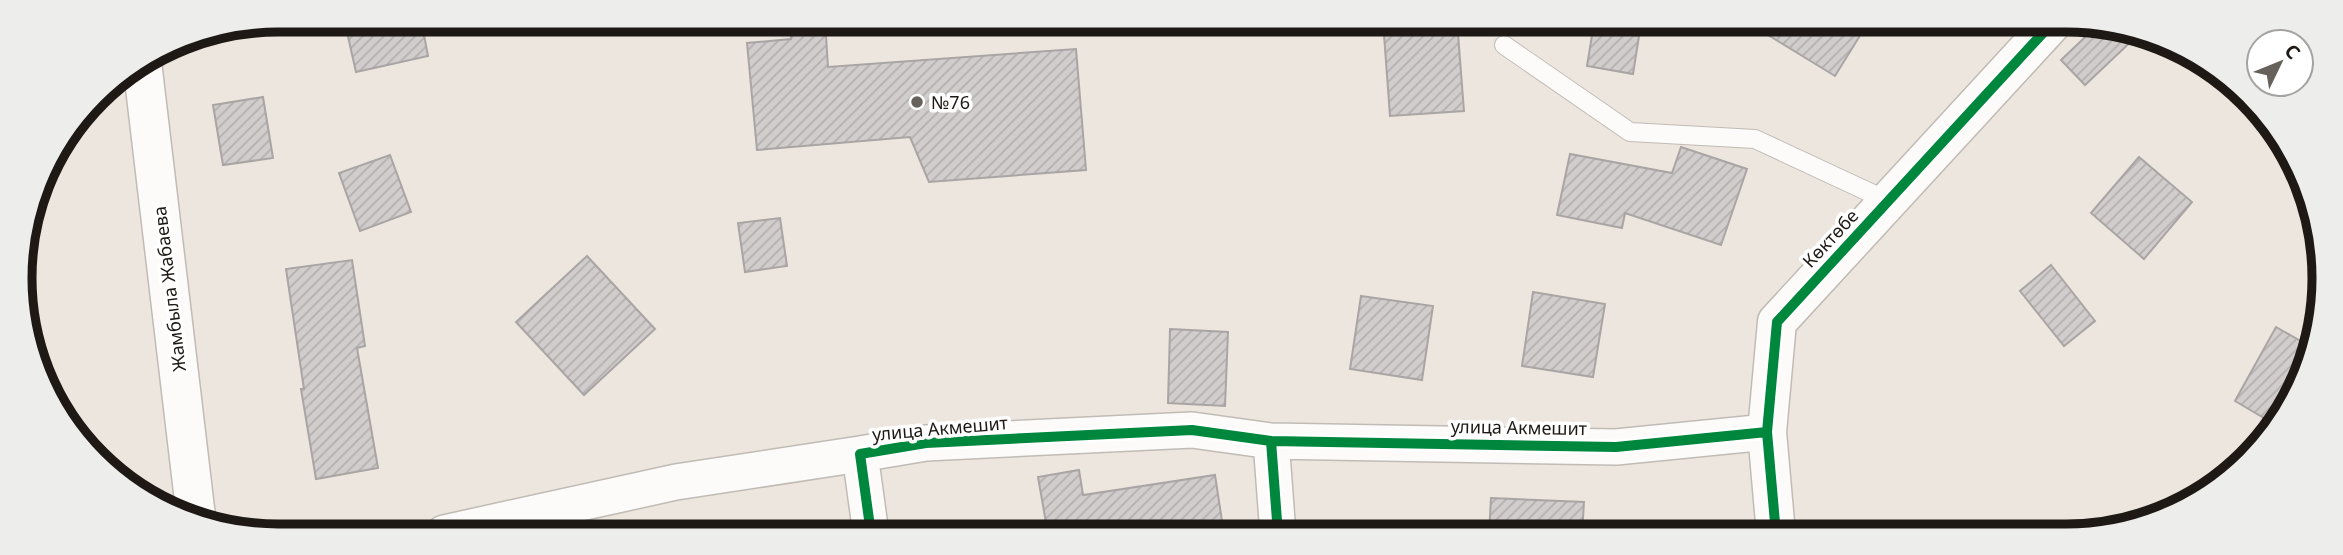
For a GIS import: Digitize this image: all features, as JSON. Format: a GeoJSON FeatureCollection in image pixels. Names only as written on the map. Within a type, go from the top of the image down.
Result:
{"type":"FeatureCollection","features":[{"type":"Feature","properties":{"kind":"street","name":"Көктөбе"},"geometry":{"type":"LineString","coordinates":[[1775,524],[1767,432],[1777,322],[2045,32]]}},
{"type":"Feature","properties":{"kind":"street","name":"Жамбыла Жабаева"},"geometry":{"type":"LineString","coordinates":[[143,72],[195,509]]}},
{"type":"Feature","properties":{"kind":"street","name":"улица Акмешит"},"geometry":{"type":"LineString","coordinates":[[489,524],[676,482],[926,443],[1192,430],[1270,441],[1616,447],[1767,432]]}},
{"type":"Feature","properties":{"kind":"street"},"geometry":{"type":"LineString","coordinates":[[1270,441],[1277,524]]}},
{"type":"Feature","properties":{"kind":"street","name":"улица Акмешит"},"geometry":{"type":"LineString","coordinates":[[860,454],[870,524]]}},
{"type":"Feature","properties":{"kind":"lane"},"geometry":{"type":"LineString","coordinates":[[1504,45],[1630,132],[1755,139],[1888,201]]}},
{"type":"Feature","properties":{"kind":"building"},"geometry":{"type":"Polygon","coordinates":[[[347,32],[423,32],[428,56],[356,72],[347,32]]]}},
{"type":"Feature","properties":{"kind":"building","name":"№76"},"geometry":{"type":"Polygon","coordinates":[[[791,32],[826,32],[828,67],[1076,49],[1086,170],[929,182],[910,137],[757,150],[747,43],[791,39],[791,32]]]}},
{"type":"Feature","properties":{"kind":"building"},"geometry":{"type":"Polygon","coordinates":[[[1384,32],[1458,32],[1464,111],[1390,116],[1384,32]]]}},
{"type":"Feature","properties":{"kind":"building"},"geometry":{"type":"Polygon","coordinates":[[[1593,32],[1639,36],[1633,74],[1587,66],[1593,32]]]}},
{"type":"Feature","properties":{"kind":"building"},"geometry":{"type":"Polygon","coordinates":[[[1763,32],[1862,32],[1835,76],[1763,32]]]}},
{"type":"Feature","properties":{"kind":"building"},"geometry":{"type":"Polygon","coordinates":[[[2089,33],[2132,41],[2085,85],[2061,60],[2089,33]]]}},
{"type":"Feature","properties":{"kind":"building"},"geometry":{"type":"Polygon","coordinates":[[[263,97],[273,158],[223,165],[213,105],[263,97]]]}},
{"type":"Feature","properties":{"kind":"building"},"geometry":{"type":"Polygon","coordinates":[[[1681,147],[1747,169],[1721,245],[1625,213],[1622,228],[1557,215],[1570,154],[1672,173],[1681,147]]]}},
{"type":"Feature","properties":{"kind":"building"},"geometry":{"type":"Polygon","coordinates":[[[390,155],[411,212],[360,231],[339,173],[390,155]]]}},
{"type":"Feature","properties":{"kind":"building"},"geometry":{"type":"Polygon","coordinates":[[[2139,157],[2192,202],[2144,259],[2091,213],[2139,157]]]}},
{"type":"Feature","properties":{"kind":"building"},"geometry":{"type":"Polygon","coordinates":[[[780,218],[787,266],[745,272],[738,223],[780,218]]]}},
{"type":"Feature","properties":{"kind":"building"},"geometry":{"type":"Polygon","coordinates":[[[587,256],[655,329],[584,395],[516,322],[587,256]]]}},
{"type":"Feature","properties":{"kind":"building"},"geometry":{"type":"Polygon","coordinates":[[[352,260],[365,346],[357,348],[378,468],[316,479],[301,389],[304,389],[286,269],[352,260]]]}},
{"type":"Feature","properties":{"kind":"building"},"geometry":{"type":"Polygon","coordinates":[[[2051,265],[2095,321],[2064,346],[2020,291],[2051,265]]]}},
{"type":"Feature","properties":{"kind":"building"},"geometry":{"type":"Polygon","coordinates":[[[1533,292],[1605,304],[1593,377],[1522,366],[1533,292]]]}},
{"type":"Feature","properties":{"kind":"building"},"geometry":{"type":"Polygon","coordinates":[[[1361,296],[1433,306],[1422,380],[1350,369],[1361,296]]]}},
{"type":"Feature","properties":{"kind":"building"},"geometry":{"type":"Polygon","coordinates":[[[2276,327],[2303,342],[2293,372],[2266,419],[2235,401],[2276,327]]]}},
{"type":"Feature","properties":{"kind":"building"},"geometry":{"type":"Polygon","coordinates":[[[1170,329],[1228,332],[1225,406],[1168,403],[1170,329]]]}},
{"type":"Feature","properties":{"kind":"building"},"geometry":{"type":"Polygon","coordinates":[[[1079,470],[1083,495],[1215,475],[1222,524],[1046,524],[1038,477],[1079,470]]]}},
{"type":"Feature","properties":{"kind":"building"},"geometry":{"type":"Polygon","coordinates":[[[1491,498],[1584,502],[1583,524],[1490,524],[1491,498]]]}},
{"type":"Feature","properties":{"kind":"cycle path"},"geometry":{"type":"LineString","coordinates":[[1775,524],[1767,432],[1777,322],[2044,32]]}},
{"type":"Feature","properties":{"kind":"cycle path"},"geometry":{"type":"LineString","coordinates":[[870,524],[860,454],[926,443],[1192,430],[1271,441]]}},
{"type":"Feature","properties":{"kind":"cycle path"},"geometry":{"type":"LineString","coordinates":[[1277,524],[1271,441],[1616,447],[1767,432]]}},
{"type":"Feature","properties":{"kind":"place","name":"№76"},"geometry":{"type":"Point","coordinates":[917,102]}}]}
